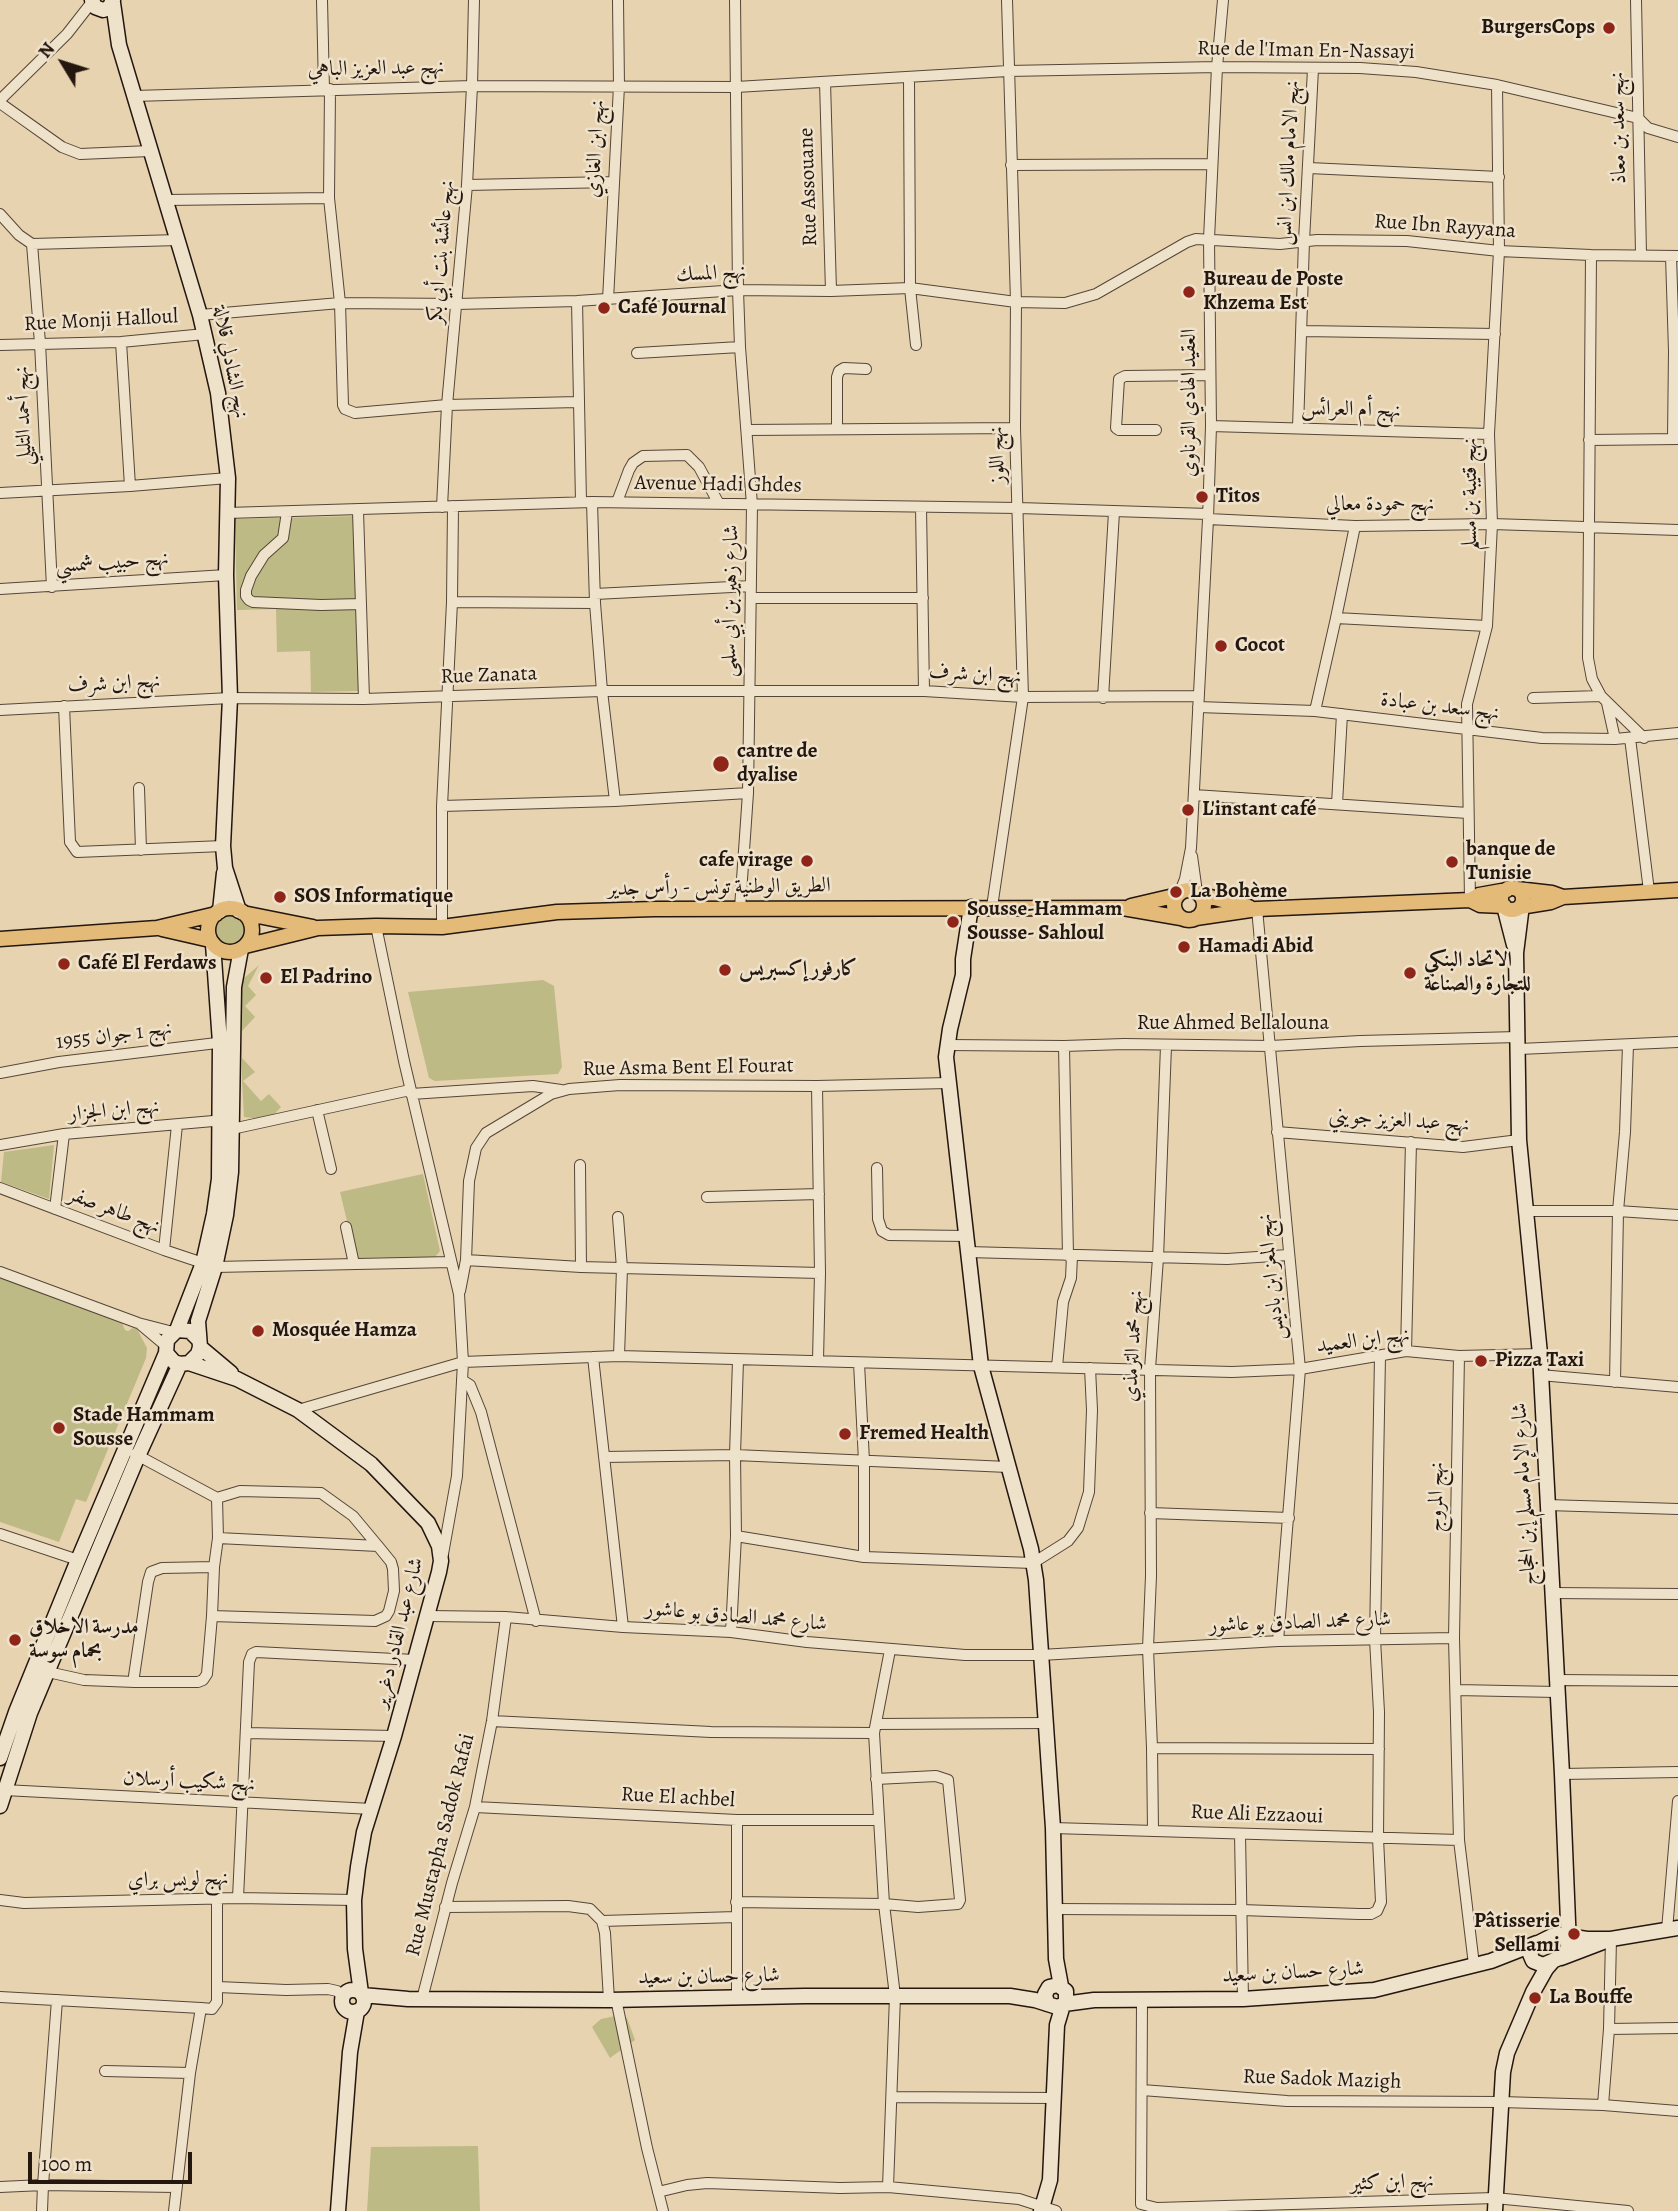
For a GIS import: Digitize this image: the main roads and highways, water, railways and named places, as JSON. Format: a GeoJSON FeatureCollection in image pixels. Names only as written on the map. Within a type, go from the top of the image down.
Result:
{"type":"FeatureCollection","features":[{"type":"Feature","properties":{"kind":"main road"},"geometry":{"type":"LineString","coordinates":[[1257,909],[1188,890],[1178,895],[1175,900],[1175,909],[1181,918],[1191,920],[1257,909],[1470,900],[1479,895],[1512,890],[1552,893],[1563,897]]}},
{"type":"Feature","properties":{"kind":"main road"},"geometry":{"type":"LineString","coordinates":[[1504,906],[1502,896],[1512,890]]}},
{"type":"Feature","properties":{"kind":"main road"},"geometry":{"type":"LineString","coordinates":[[1512,890],[1522,894],[1521,906]]}},
{"type":"Feature","properties":{"kind":"main road"},"geometry":{"type":"LineString","coordinates":[[1470,900],[1480,905],[1504,906],[1510,910],[1563,897],[1678,890]]}},
{"type":"Feature","properties":{"kind":"main road"},"geometry":{"type":"LineString","coordinates":[[1196,918],[1204,907],[1198,893]]}},
{"type":"Feature","properties":{"kind":"main road","name":"الطريق الوطنية تونس - رأس جدير"},"geometry":{"type":"LineString","coordinates":[[1123,908],[1178,895]]}},
{"type":"Feature","properties":{"kind":"main road","name":"الطريق الوطنية تونس - رأس جدير"},"geometry":{"type":"LineString","coordinates":[[243,947],[318,928],[442,927],[557,912],[654,909],[1123,908],[1181,918]]}},
{"type":"Feature","properties":{"kind":"main road"},"geometry":{"type":"LineString","coordinates":[[0,939],[157,928],[229,909],[241,912],[251,927],[250,937],[243,947],[226,952],[212,942],[157,928]]}},
{"type":"Feature","properties":{"kind":"main road"},"geometry":{"type":"LineString","coordinates":[[212,942],[208,926],[218,912]]}},
{"type":"Feature","properties":{"kind":"main road","name":"الطريق الوطنية تونس - رأس جدير"},"geometry":{"type":"LineString","coordinates":[[241,912],[318,928]]}},
{"type":"Feature","properties":{"kind":"place","name":"BurgersCops"},"geometry":{"type":"Point","coordinates":[1609,28]}},
{"type":"Feature","properties":{"kind":"place","name":"Bureau de Poste Khzema Est"},"geometry":{"type":"Point","coordinates":[1189,292]}},
{"type":"Feature","properties":{"kind":"place","name":"Café Journal"},"geometry":{"type":"Point","coordinates":[604,308]}},
{"type":"Feature","properties":{"kind":"place","name":"Titos"},"geometry":{"type":"Point","coordinates":[1202,497]}},
{"type":"Feature","properties":{"kind":"place","name":"Cocot"},"geometry":{"type":"Point","coordinates":[1221,646]}},
{"type":"Feature","properties":{"kind":"place","name":"cantre de dyalise"},"geometry":{"type":"Point","coordinates":[721,764]}},
{"type":"Feature","properties":{"kind":"place","name":"L'instant café"},"geometry":{"type":"Point","coordinates":[1188,810]}},
{"type":"Feature","properties":{"kind":"place","name":"cafe virage"},"geometry":{"type":"Point","coordinates":[807,861]}},
{"type":"Feature","properties":{"kind":"place","name":"banque de Tunisie"},"geometry":{"type":"Point","coordinates":[1452,862]}},
{"type":"Feature","properties":{"kind":"place","name":"La Bohème"},"geometry":{"type":"Point","coordinates":[1176,892]}},
{"type":"Feature","properties":{"kind":"place","name":"SOS Informatique"},"geometry":{"type":"Point","coordinates":[280,897]}},
{"type":"Feature","properties":{"kind":"place","name":"Sousse-Hammam Sousse- Sahloul"},"geometry":{"type":"Point","coordinates":[953,922]}},
{"type":"Feature","properties":{"kind":"place","name":"Hamadi Abid"},"geometry":{"type":"Point","coordinates":[1184,947]}},
{"type":"Feature","properties":{"kind":"place","name":"Café El Ferdaws"},"geometry":{"type":"Point","coordinates":[64,964]}},
{"type":"Feature","properties":{"kind":"place","name":"كارفور إكسبريس"},"geometry":{"type":"Point","coordinates":[725,970]}},
{"type":"Feature","properties":{"kind":"place","name":"الاتحاد البنكي للتجارة والصناعة"},"geometry":{"type":"Point","coordinates":[1410,973]}},
{"type":"Feature","properties":{"kind":"place","name":"El Padrino"},"geometry":{"type":"Point","coordinates":[266,978]}},
{"type":"Feature","properties":{"kind":"place","name":"Mosquée Hamza"},"geometry":{"type":"Point","coordinates":[258,1331]}},
{"type":"Feature","properties":{"kind":"place","name":"Pizza Taxi"},"geometry":{"type":"Point","coordinates":[1481,1361]}},
{"type":"Feature","properties":{"kind":"place","name":"Stade Hammam Sousse"},"geometry":{"type":"Point","coordinates":[59,1428]}},
{"type":"Feature","properties":{"kind":"place","name":"Fremed Health"},"geometry":{"type":"Point","coordinates":[845,1434]}},
{"type":"Feature","properties":{"kind":"place","name":"مدرسة الاخلاق بحمام سوسة"},"geometry":{"type":"Point","coordinates":[15,1640]}},
{"type":"Feature","properties":{"kind":"place","name":"Pâtisserie Sellami"},"geometry":{"type":"Point","coordinates":[1574,1934]}},
{"type":"Feature","properties":{"kind":"place","name":"La Bouffe"},"geometry":{"type":"Point","coordinates":[1535,1998]}}]}
